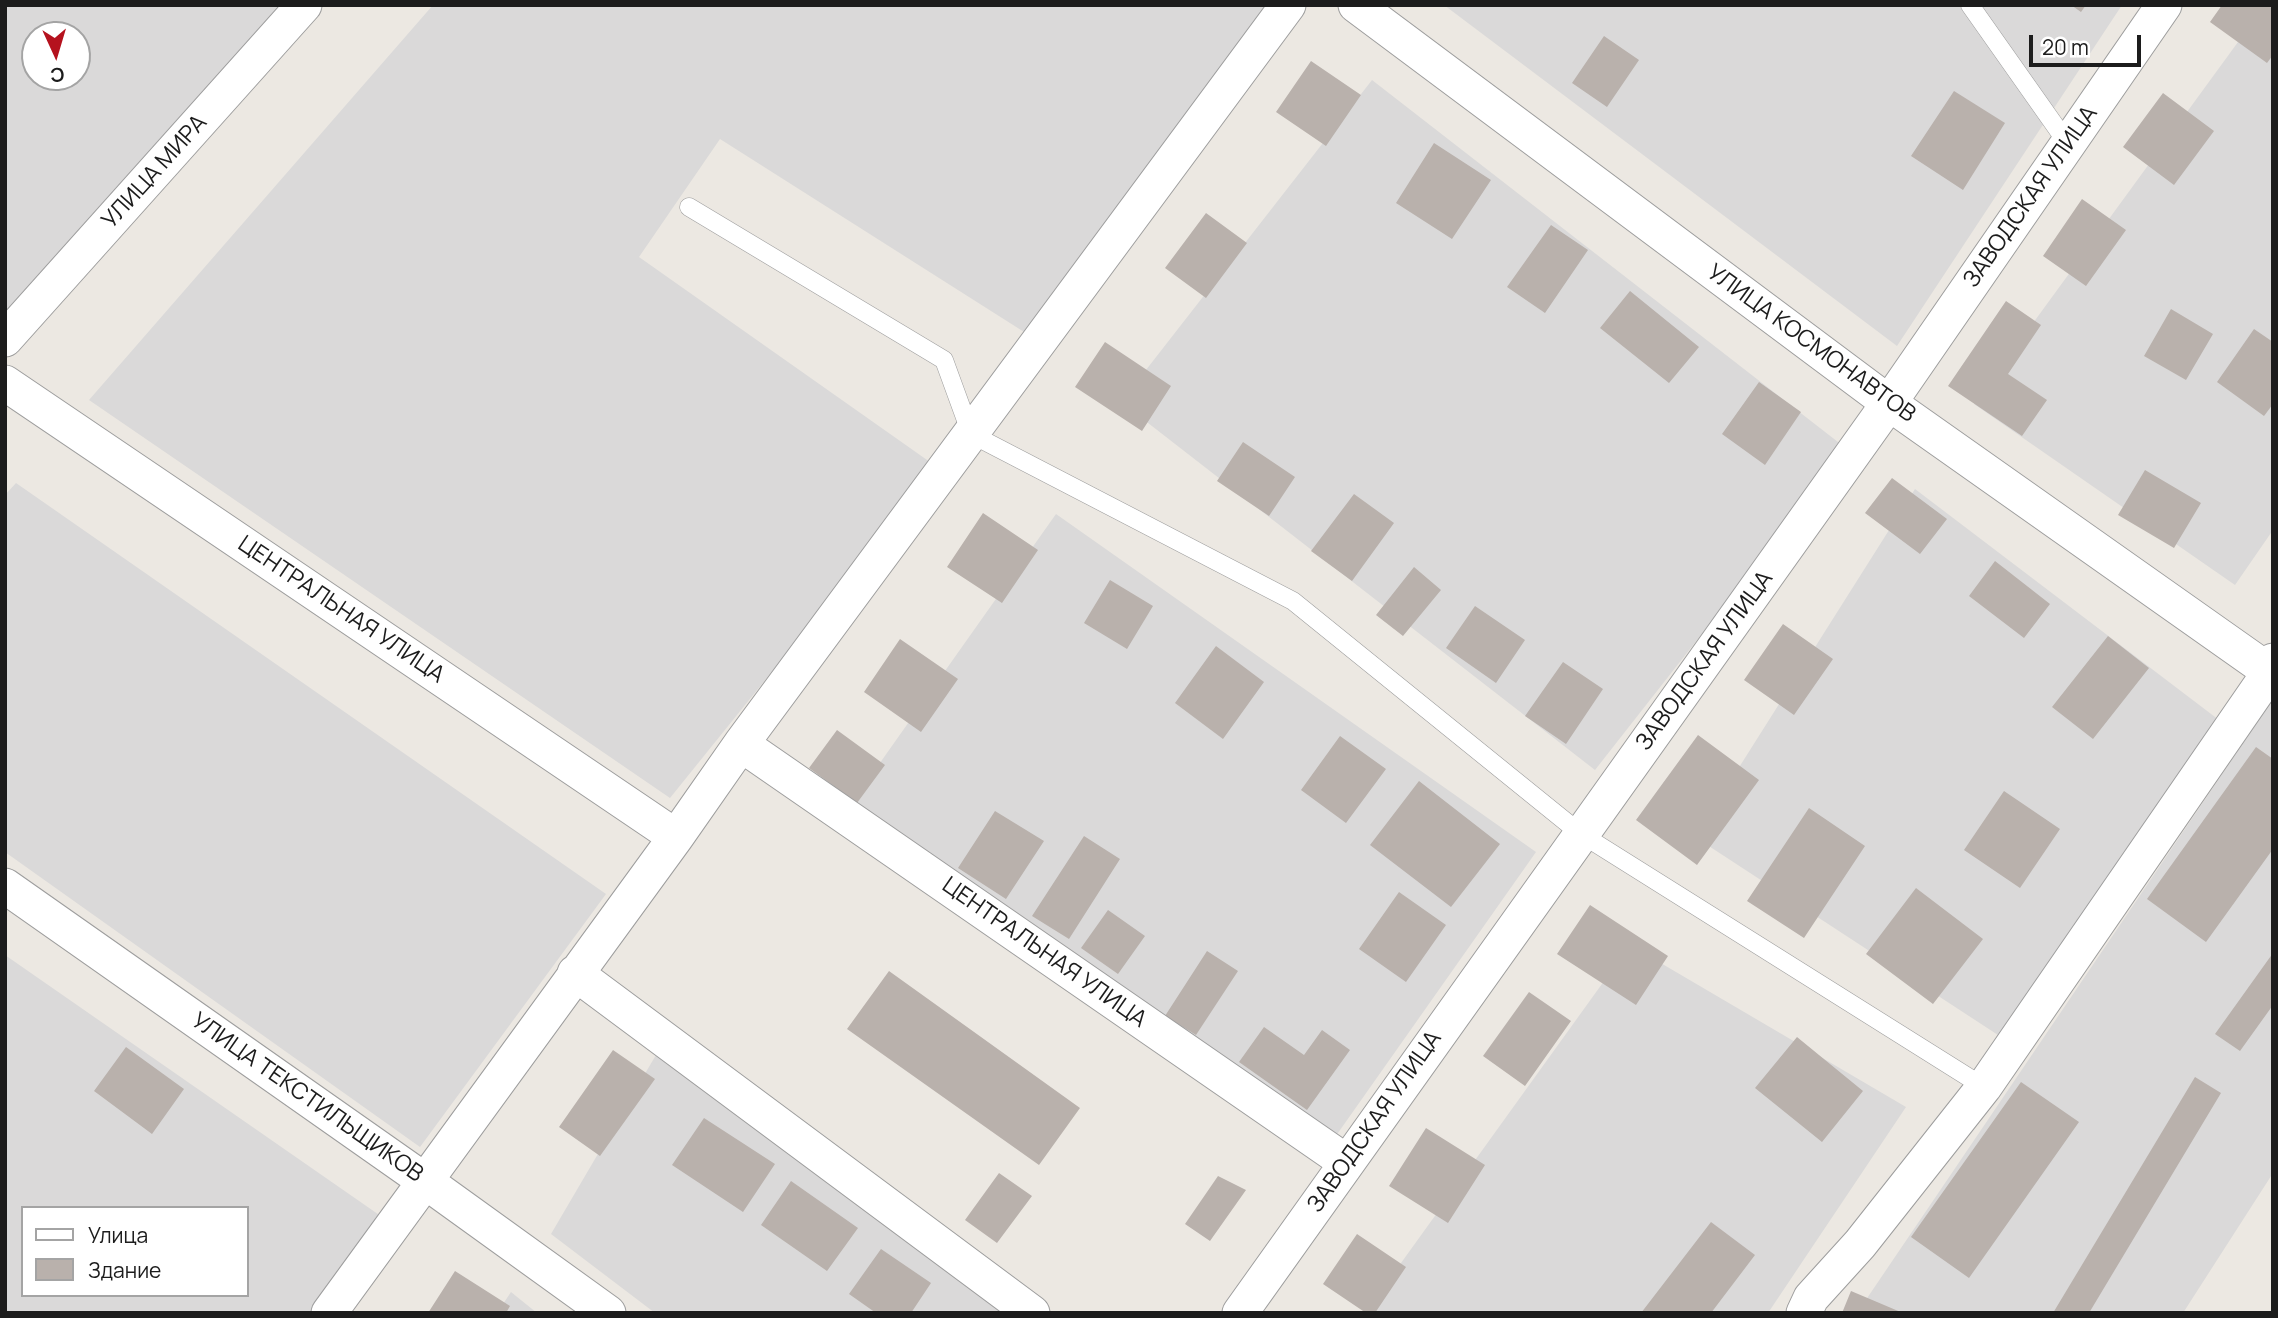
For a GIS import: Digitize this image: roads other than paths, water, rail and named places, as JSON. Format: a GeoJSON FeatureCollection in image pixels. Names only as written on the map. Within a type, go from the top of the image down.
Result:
{"type":"FeatureCollection","features":[{"type":"Feature","properties":{"kind":"street","name":"УЛИЦА МИРА"},"geometry":{"type":"LineString","coordinates":[[5,339],[304,5]]}},
{"type":"Feature","properties":{"kind":"street"},"geometry":{"type":"LineString","coordinates":[[330,1313],[741,744],[1288,5]]}},
{"type":"Feature","properties":{"kind":"street","name":"УЛИЦА КОСМОНАВТОВ"},"geometry":{"type":"LineString","coordinates":[[1356,5],[1889,403],[2272,669]]}},
{"type":"Feature","properties":{"kind":"street","name":"ЗАВОДСКАЯ УЛИЦА"},"geometry":{"type":"LineString","coordinates":[[1251,1309],[1346,1163],[1889,403],[2164,5]]}},
{"type":"Feature","properties":{"kind":"street","name":"ЦЕНТРАЛЬНАЯ УЛИЦА"},"geometry":{"type":"LineString","coordinates":[[5,383],[676,836]]}},
{"type":"Feature","properties":{"kind":"street"},"geometry":{"type":"LineString","coordinates":[[1804,1313],[1811,1298],[1860,1244],[1984,1087],[2272,669]]}},
{"type":"Feature","properties":{"kind":"street","name":"ЦЕНТРАЛЬНАЯ УЛИЦА"},"geometry":{"type":"LineString","coordinates":[[741,744],[1346,1163]]}},
{"type":"Feature","properties":{"kind":"street","name":"УЛИЦА ТЕКСТИЛЬЩИКОВ"},"geometry":{"type":"LineString","coordinates":[[5,886],[608,1313]]}},
{"type":"Feature","properties":{"kind":"street"},"geometry":{"type":"LineString","coordinates":[[575,973],[1032,1313]]}},
{"type":"Feature","properties":{"kind":"lane"},"geometry":{"type":"LineString","coordinates":[[1970,5],[2068,144]]}},
{"type":"Feature","properties":{"kind":"lane"},"geometry":{"type":"LineString","coordinates":[[689,206],[944,360],[971,435],[1293,601],[1581,834],[1984,1087]]}}]}
